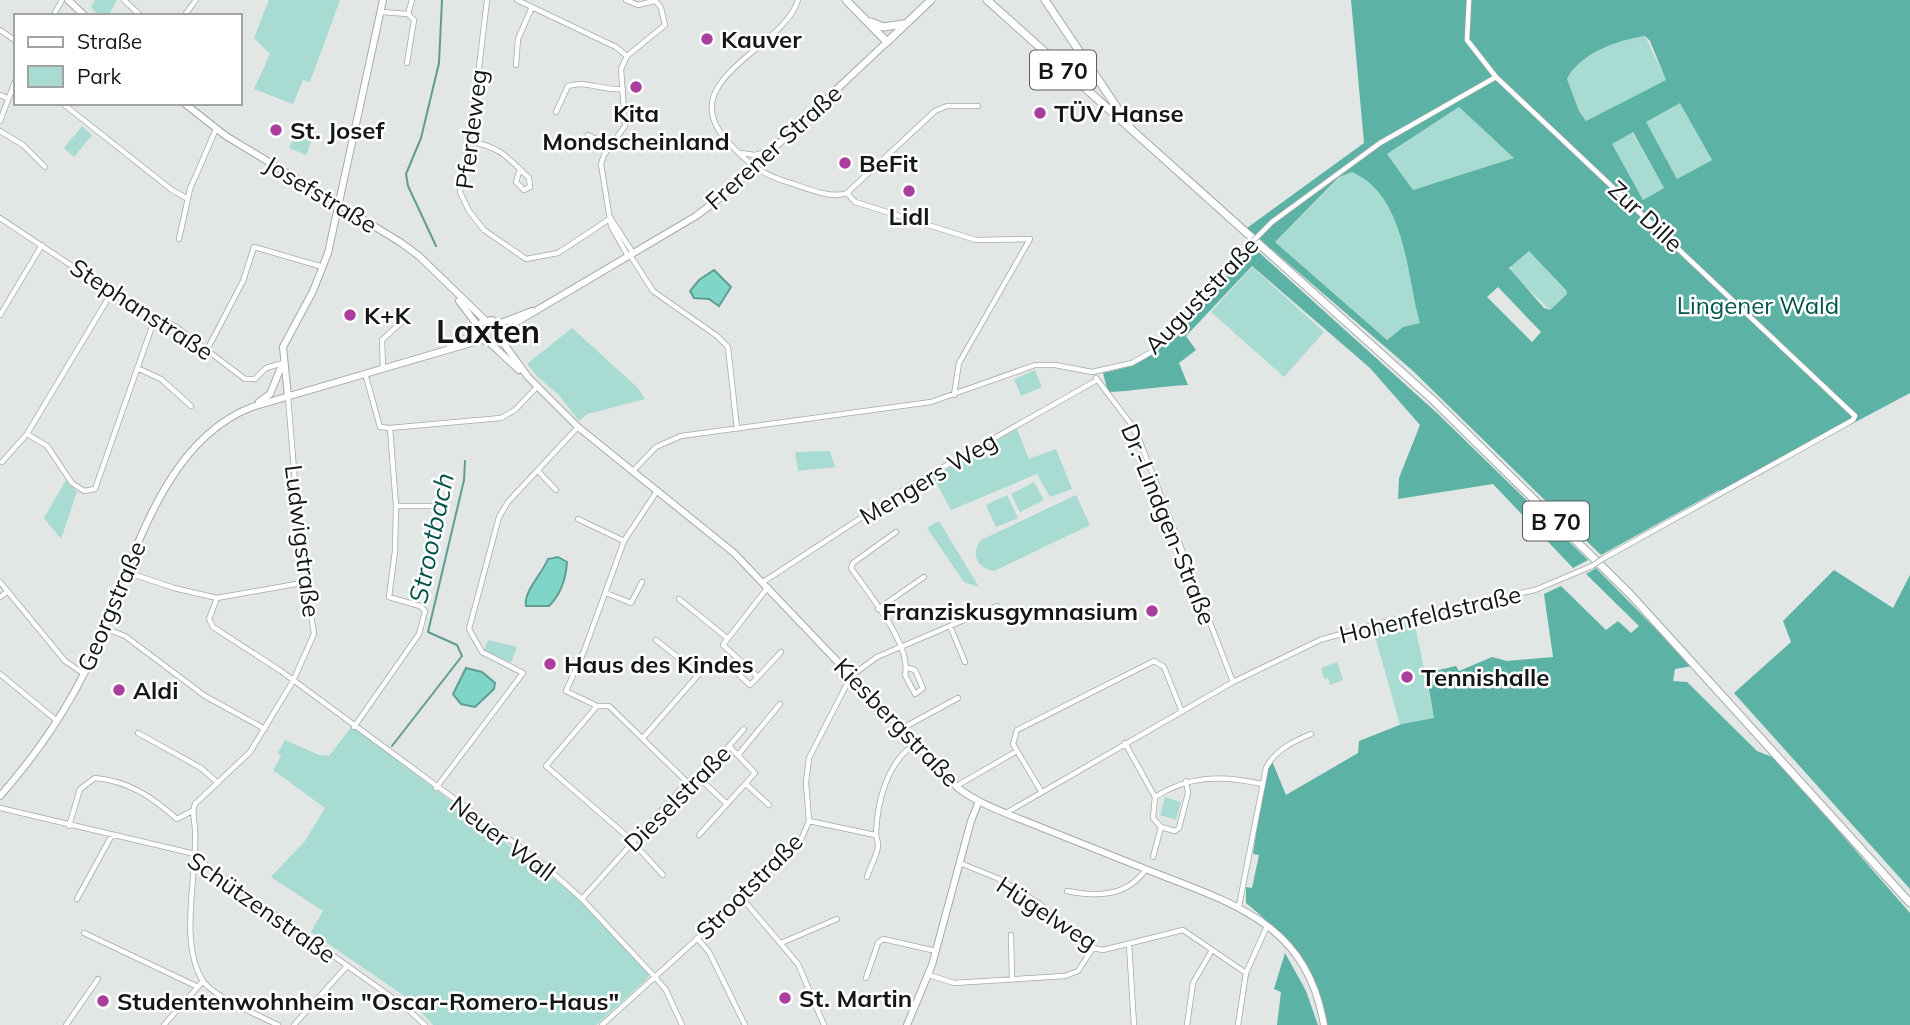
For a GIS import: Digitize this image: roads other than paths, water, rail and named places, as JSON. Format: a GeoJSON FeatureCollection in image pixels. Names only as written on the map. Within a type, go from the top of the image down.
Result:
{"type":"FeatureCollection","features":[{"type":"Feature","properties":{"kind":"main road"},"geometry":{"type":"LineString","coordinates":[[846,0],[887,41],[931,0]]}},
{"type":"Feature","properties":{"kind":"main road","name":"B 70"},"geometry":{"type":"LineString","coordinates":[[987,0],[1433,400],[1630,594],[1910,903]]}},
{"type":"Feature","properties":{"kind":"main road"},"geometry":{"type":"LineString","coordinates":[[1045,0],[1139,138]]}},
{"type":"Feature","properties":{"kind":"main road"},"geometry":{"type":"LineString","coordinates":[[866,19],[883,27],[907,22]]}},
{"type":"Feature","properties":{"kind":"street"},"geometry":{"type":"LineString","coordinates":[[65,0],[82,14]]}},
{"type":"Feature","properties":{"kind":"street"},"geometry":{"type":"LineString","coordinates":[[124,0],[139,14]]}},
{"type":"Feature","properties":{"kind":"street"},"geometry":{"type":"LineString","coordinates":[[288,397],[283,363],[285,340],[305,308],[324,267],[383,0]]}},
{"type":"Feature","properties":{"kind":"street"},"geometry":{"type":"LineString","coordinates":[[408,14],[412,0]]}},
{"type":"Feature","properties":{"kind":"street","name":"Pferdeweg"},"geometry":{"type":"LineString","coordinates":[[487,0],[469,141],[461,178],[464,202],[484,230],[520,257],[536,260],[558,253],[611,218]]}},
{"type":"Feature","properties":{"kind":"street"},"geometry":{"type":"LineString","coordinates":[[517,0],[616,47],[627,56]]}},
{"type":"Feature","properties":{"kind":"street"},"geometry":{"type":"LineString","coordinates":[[626,0],[638,5],[655,0],[661,8],[665,25],[627,56],[621,69],[625,126],[601,164],[611,226],[653,290],[717,336],[727,347],[737,429]]}},
{"type":"Feature","properties":{"kind":"street"},"geometry":{"type":"LineString","coordinates":[[798,0],[789,17],[717,88],[711,109],[714,121],[739,153],[756,168],[779,179],[834,195],[848,193],[935,111],[947,106],[978,106]]}},
{"type":"Feature","properties":{"kind":"street","name":"Zur Dille"},"geometry":{"type":"LineString","coordinates":[[1469,0],[1467,40],[1496,77],[1833,392],[1856,418]]}},
{"type":"Feature","properties":{"kind":"street"},"geometry":{"type":"LineString","coordinates":[[516,65],[518,39],[532,8]]}},
{"type":"Feature","properties":{"kind":"street"},"geometry":{"type":"LineString","coordinates":[[381,12],[408,14],[414,20],[407,62]]}},
{"type":"Feature","properties":{"kind":"street","name":"Frerener Straße"},"geometry":{"type":"LineString","coordinates":[[500,336],[696,216],[756,168],[887,41]]}},
{"type":"Feature","properties":{"kind":"street","name":"Auguststraße"},"geometry":{"type":"LineString","coordinates":[[632,471],[646,454],[681,436],[892,409],[954,395],[1035,365],[1055,365],[1092,372],[1132,363],[1153,351],[1272,222],[1380,143],[1496,77]]}},
{"type":"Feature","properties":{"kind":"street"},"geometry":{"type":"LineString","coordinates":[[0,121],[14,83]]}},
{"type":"Feature","properties":{"kind":"street"},"geometry":{"type":"LineString","coordinates":[[556,112],[568,86],[587,84],[603,90],[623,89]]}},
{"type":"Feature","properties":{"kind":"street"},"geometry":{"type":"LineString","coordinates":[[0,95],[7,98]]}},
{"type":"Feature","properties":{"kind":"street"},"geometry":{"type":"LineString","coordinates":[[65,105],[172,190],[188,199]]}},
{"type":"Feature","properties":{"kind":"street","name":"Josefstraße"},"geometry":{"type":"LineString","coordinates":[[186,105],[216,129],[419,256],[485,320]]}},
{"type":"Feature","properties":{"kind":"street"},"geometry":{"type":"LineString","coordinates":[[179,239],[188,199],[216,129]]}},
{"type":"Feature","properties":{"kind":"street"},"geometry":{"type":"LineString","coordinates":[[0,131],[23,145],[45,167]]}},
{"type":"Feature","properties":{"kind":"street"},"geometry":{"type":"LineString","coordinates":[[588,135],[610,146]]}},
{"type":"Feature","properties":{"kind":"street"},"geometry":{"type":"LineString","coordinates":[[469,141],[500,149],[519,172]]}},
{"type":"Feature","properties":{"kind":"street"},"geometry":{"type":"LineString","coordinates":[[739,153],[760,155],[778,147]]}},
{"type":"Feature","properties":{"kind":"street"},"geometry":{"type":"LineString","coordinates":[[848,193],[855,202],[976,240],[1030,239],[960,363],[954,395]]}},
{"type":"Feature","properties":{"kind":"street","name":"Stephanstraße"},"geometry":{"type":"LineString","coordinates":[[0,218],[112,292],[155,318],[175,326],[250,380],[269,366],[283,363]]}},
{"type":"Feature","properties":{"kind":"street"},"geometry":{"type":"LineString","coordinates":[[0,315],[42,245]]}},
{"type":"Feature","properties":{"kind":"street"},"geometry":{"type":"LineString","coordinates":[[207,350],[243,281],[254,247],[324,267]]}},
{"type":"Feature","properties":{"kind":"street","name":"Josefstraße"},"geometry":{"type":"LineString","coordinates":[[453,290],[478,330]]}},
{"type":"Feature","properties":{"kind":"street"},"geometry":{"type":"LineString","coordinates":[[2,462],[27,434],[112,292]]}},
{"type":"Feature","properties":{"kind":"street","name":"Frerener Straße"},"geometry":{"type":"LineString","coordinates":[[498,324],[544,307]]}},
{"type":"Feature","properties":{"kind":"street"},"geometry":{"type":"LineString","coordinates":[[27,434],[47,446],[75,486],[84,491],[93,491],[155,318]]}},
{"type":"Feature","properties":{"kind":"street"},"geometry":{"type":"LineString","coordinates":[[383,368],[382,340],[405,319]]}},
{"type":"Feature","properties":{"kind":"street"},"geometry":{"type":"LineString","coordinates":[[252,407],[446,349],[481,340],[490,343],[500,336],[498,324],[485,320],[478,330],[446,349]]}},
{"type":"Feature","properties":{"kind":"street"},"geometry":{"type":"LineString","coordinates":[[478,330],[481,340]]}},
{"type":"Feature","properties":{"kind":"street","name":"Kiesbergstraße"},"geometry":{"type":"LineString","coordinates":[[500,336],[528,377]]}},
{"type":"Feature","properties":{"kind":"street","name":"Kiesbergstraße"},"geometry":{"type":"LineString","coordinates":[[490,343],[578,427],[718,538],[954,785],[1005,813],[1239,906],[1268,925],[1288,943],[1302,962],[1321,1003],[1324,1025]]}},
{"type":"Feature","properties":{"kind":"street"},"geometry":{"type":"LineString","coordinates":[[252,407],[270,394],[283,363]]}},
{"type":"Feature","properties":{"kind":"street"},"geometry":{"type":"LineString","coordinates":[[137,368],[161,379],[191,406]]}},
{"type":"Feature","properties":{"kind":"street","name":"Dr.-Lindgen-Straße"},"geometry":{"type":"LineString","coordinates":[[1092,372],[1139,439],[1233,682]]}},
{"type":"Feature","properties":{"kind":"street"},"geometry":{"type":"LineString","coordinates":[[365,373],[380,427],[390,428],[501,418],[515,410],[537,387]]}},
{"type":"Feature","properties":{"kind":"street","name":"Mengers Weg"},"geometry":{"type":"LineString","coordinates":[[727,638],[765,585],[908,487],[1097,380]]}},
{"type":"Feature","properties":{"kind":"street","name":"Ludwigstraße"},"geometry":{"type":"LineString","coordinates":[[192,811],[199,798],[242,763],[293,681],[314,634],[293,481],[288,397]]}},
{"type":"Feature","properties":{"kind":"street","name":"Georgstraße"},"geometry":{"type":"LineString","coordinates":[[0,796],[39,748],[84,674],[126,572],[167,485],[194,450],[226,421],[252,407]]}},
{"type":"Feature","properties":{"kind":"street","name":"Hohenfeldstraße"},"geometry":{"type":"LineString","coordinates":[[1005,813],[1233,682],[1339,633],[1535,590],[1592,566],[1856,418]]}},
{"type":"Feature","properties":{"kind":"street"},"geometry":{"type":"LineString","coordinates":[[436,789],[523,673],[482,652],[469,629],[499,517],[508,502],[578,427]]}},
{"type":"Feature","properties":{"kind":"street"},"geometry":{"type":"LineString","coordinates":[[354,727],[419,634],[425,611],[420,606],[389,597],[395,551],[396,506],[390,428]]}},
{"type":"Feature","properties":{"kind":"street"},"geometry":{"type":"LineString","coordinates":[[538,471],[556,490]]}},
{"type":"Feature","properties":{"kind":"street"},"geometry":{"type":"LineString","coordinates":[[658,491],[624,541],[566,691],[597,706],[609,706],[643,738],[646,745],[687,782]]}},
{"type":"Feature","properties":{"kind":"street"},"geometry":{"type":"LineString","coordinates":[[396,506],[438,506],[444,510]]}},
{"type":"Feature","properties":{"kind":"street"},"geometry":{"type":"LineString","coordinates":[[578,519],[624,541]]}},
{"type":"Feature","properties":{"kind":"street"},"geometry":{"type":"LineString","coordinates":[[896,532],[851,565],[900,647],[908,668],[905,675],[915,694],[923,688],[915,670],[908,668]]}},
{"type":"Feature","properties":{"kind":"street"},"geometry":{"type":"LineString","coordinates":[[126,572],[217,598],[307,582]]}},
{"type":"Feature","properties":{"kind":"street"},"geometry":{"type":"LineString","coordinates":[[878,609],[924,577]]}},
{"type":"Feature","properties":{"kind":"street"},"geometry":{"type":"LineString","coordinates":[[0,582],[65,661],[84,674]]}},
{"type":"Feature","properties":{"kind":"street"},"geometry":{"type":"LineString","coordinates":[[606,593],[631,603],[642,582]]}},
{"type":"Feature","properties":{"kind":"street"},"geometry":{"type":"LineString","coordinates":[[0,597],[8,592]]}},
{"type":"Feature","properties":{"kind":"street","name":"Neuer Wall"},"geometry":{"type":"LineString","coordinates":[[217,598],[209,619],[213,627],[293,681],[436,789],[544,865],[582,899],[666,990],[682,1025]]}},
{"type":"Feature","properties":{"kind":"street"},"geometry":{"type":"LineString","coordinates":[[679,599],[727,638],[723,645],[758,677]]}},
{"type":"Feature","properties":{"kind":"street"},"geometry":{"type":"LineString","coordinates":[[851,676],[871,660],[997,606]]}},
{"type":"Feature","properties":{"kind":"street"},"geometry":{"type":"LineString","coordinates":[[950,626],[965,662]]}},
{"type":"Feature","properties":{"kind":"street"},"geometry":{"type":"LineString","coordinates":[[104,628],[125,636],[205,696],[265,729]]}},
{"type":"Feature","properties":{"kind":"street"},"geometry":{"type":"LineString","coordinates":[[643,738],[699,674],[656,640]]}},
{"type":"Feature","properties":{"kind":"street"},"geometry":{"type":"LineString","coordinates":[[741,662],[734,670],[750,685],[781,652]]}},
{"type":"Feature","properties":{"kind":"street"},"geometry":{"type":"LineString","coordinates":[[1041,791],[1012,740],[1017,730],[1154,661],[1164,667],[1182,712]]}},
{"type":"Feature","properties":{"kind":"street"},"geometry":{"type":"LineString","coordinates":[[0,674],[56,720]]}},
{"type":"Feature","properties":{"kind":"street","name":"Strootstraße"},"geometry":{"type":"LineString","coordinates":[[602,1025],[796,847],[809,821],[806,783],[809,758],[851,676]]}},
{"type":"Feature","properties":{"kind":"street"},"geometry":{"type":"LineString","coordinates":[[901,729],[958,698]]}},
{"type":"Feature","properties":{"kind":"street"},"geometry":{"type":"LineString","coordinates":[[738,755],[780,704]]}},
{"type":"Feature","properties":{"kind":"street"},"geometry":{"type":"LineString","coordinates":[[597,706],[546,766],[633,842],[663,875]]}},
{"type":"Feature","properties":{"kind":"street","name":"Dieselstraße"},"geometry":{"type":"LineString","coordinates":[[582,899],[687,782],[700,779],[744,729]]}},
{"type":"Feature","properties":{"kind":"street"},"geometry":{"type":"LineString","coordinates":[[138,733],[201,768],[218,783]]}},
{"type":"Feature","properties":{"kind":"street"},"geometry":{"type":"LineString","coordinates":[[1239,906],[1262,784],[1273,756],[1294,741],[1311,734]]}},
{"type":"Feature","properties":{"kind":"street"},"geometry":{"type":"LineString","coordinates":[[867,877],[878,844],[875,835],[881,800],[890,772],[900,756],[915,744]]}},
{"type":"Feature","properties":{"kind":"street"},"geometry":{"type":"LineString","coordinates":[[1125,744],[1155,797],[1153,818],[1161,827],[1175,831],[1179,828],[1188,793],[1186,781]]}},
{"type":"Feature","properties":{"kind":"street"},"geometry":{"type":"LineString","coordinates":[[699,835],[755,773],[729,747]]}},
{"type":"Feature","properties":{"kind":"street"},"geometry":{"type":"LineString","coordinates":[[960,784],[1017,751]]}},
{"type":"Feature","properties":{"kind":"street"},"geometry":{"type":"LineString","coordinates":[[1155,797],[1186,781],[1219,776],[1262,784]]}},
{"type":"Feature","properties":{"kind":"street"},"geometry":{"type":"LineString","coordinates":[[69,826],[80,789],[95,778],[118,781],[141,790],[177,818],[192,811],[195,854],[191,925],[203,981],[225,997],[278,1025]]}},
{"type":"Feature","properties":{"kind":"street"},"geometry":{"type":"LineString","coordinates":[[700,779],[727,804]]}},
{"type":"Feature","properties":{"kind":"street"},"geometry":{"type":"LineString","coordinates":[[746,784],[769,805]]}},
{"type":"Feature","properties":{"kind":"street"},"geometry":{"type":"LineString","coordinates":[[906,1025],[929,975],[979,801]]}},
{"type":"Feature","properties":{"kind":"street","name":"Schützenstraße"},"geometry":{"type":"LineString","coordinates":[[0,808],[195,854],[207,866],[404,1006],[425,1025]]}},
{"type":"Feature","properties":{"kind":"street"},"geometry":{"type":"LineString","coordinates":[[809,821],[875,835]]}},
{"type":"Feature","properties":{"kind":"street"},"geometry":{"type":"LineString","coordinates":[[1153,857],[1161,827]]}},
{"type":"Feature","properties":{"kind":"street"},"geometry":{"type":"LineString","coordinates":[[77,899],[112,835]]}},
{"type":"Feature","properties":{"kind":"street","name":"Hügelweg"},"geometry":{"type":"LineString","coordinates":[[960,863],[996,878],[1037,902],[1093,948],[1103,950],[1183,930],[1246,974]]}},
{"type":"Feature","properties":{"kind":"street"},"geometry":{"type":"LineString","coordinates":[[1067,891],[1093,895],[1116,892],[1135,883],[1146,869]]}},
{"type":"Feature","properties":{"kind":"street"},"geometry":{"type":"LineString","coordinates":[[742,898],[803,973],[824,1025]]}},
{"type":"Feature","properties":{"kind":"street"},"geometry":{"type":"LineString","coordinates":[[781,943],[837,919]]}},
{"type":"Feature","properties":{"kind":"street"},"geometry":{"type":"LineString","coordinates":[[1238,1025],[1246,974],[1268,925]]}},
{"type":"Feature","properties":{"kind":"street"},"geometry":{"type":"LineString","coordinates":[[84,933],[196,986]]}},
{"type":"Feature","properties":{"kind":"street"},"geometry":{"type":"LineString","coordinates":[[1011,935],[1012,979]]}},
{"type":"Feature","properties":{"kind":"street"},"geometry":{"type":"LineString","coordinates":[[697,938],[709,952],[744,1025]]}},
{"type":"Feature","properties":{"kind":"street"},"geometry":{"type":"LineString","coordinates":[[866,978],[878,943],[883,939],[936,951]]}},
{"type":"Feature","properties":{"kind":"street"},"geometry":{"type":"LineString","coordinates":[[1129,944],[1134,1025]]}},
{"type":"Feature","properties":{"kind":"street"},"geometry":{"type":"LineString","coordinates":[[929,975],[954,983],[1073,974],[1093,948]]}},
{"type":"Feature","properties":{"kind":"street"},"geometry":{"type":"LineString","coordinates":[[1187,1025],[1193,983],[1212,950]]}},
{"type":"Feature","properties":{"kind":"street"},"geometry":{"type":"LineString","coordinates":[[294,1025],[347,966]]}},
{"type":"Feature","properties":{"kind":"street"},"geometry":{"type":"LineString","coordinates":[[66,1025],[98,979]]}},
{"type":"Feature","properties":{"kind":"street"},"geometry":{"type":"LineString","coordinates":[[163,1025],[203,981]]}},
{"type":"Feature","properties":{"kind":"waterway","name":"Strootbach"},"geometry":{"type":"LineString","coordinates":[[436,246],[408,186],[406,174],[421,138],[439,63],[442,0]]}},
{"type":"Feature","properties":{"kind":"waterway","name":"Strootbach"},"geometry":{"type":"LineString","coordinates":[[392,746],[462,656],[457,645],[428,632],[464,480],[465,461]]}},
{"type":"Feature","properties":{"kind":"place","name":"Kauver"},"geometry":{"type":"Point","coordinates":[707,39]}},
{"type":"Feature","properties":{"kind":"place","name":"Kita Mondscheinland"},"geometry":{"type":"Point","coordinates":[636,87]}},
{"type":"Feature","properties":{"kind":"place","name":"TÜV Hanse"},"geometry":{"type":"Point","coordinates":[1040,113]}},
{"type":"Feature","properties":{"kind":"place","name":"St. Josef"},"geometry":{"type":"Point","coordinates":[276,130]}},
{"type":"Feature","properties":{"kind":"place","name":"BeFit"},"geometry":{"type":"Point","coordinates":[845,163]}},
{"type":"Feature","properties":{"kind":"place","name":"Lidl"},"geometry":{"type":"Point","coordinates":[909,191]}},
{"type":"Feature","properties":{"kind":"place","name":"K+K"},"geometry":{"type":"Point","coordinates":[350,315]}},
{"type":"Feature","properties":{"kind":"place","name":"Franziskusgymnasium"},"geometry":{"type":"Point","coordinates":[1152,611]}},
{"type":"Feature","properties":{"kind":"place","name":"Haus des Kindes"},"geometry":{"type":"Point","coordinates":[550,664]}},
{"type":"Feature","properties":{"kind":"place","name":"Tennishalle"},"geometry":{"type":"Point","coordinates":[1407,677]}},
{"type":"Feature","properties":{"kind":"place","name":"Aldi"},"geometry":{"type":"Point","coordinates":[119,690]}},
{"type":"Feature","properties":{"kind":"place","name":"St. Martin"},"geometry":{"type":"Point","coordinates":[785,998]}},
{"type":"Feature","properties":{"kind":"place","name":"Studentenwohnheim \"Oscar-Romero-Haus\""},"geometry":{"type":"Point","coordinates":[103,1001]}},
{"type":"Feature","properties":{"kind":"district","name":"Laxten"},"geometry":{"type":"Point","coordinates":[488,331]}},
{"type":"Feature","properties":{"kind":"park label","name":"Lingener Wald"},"geometry":{"type":"Point","coordinates":[1758,305]}}]}
